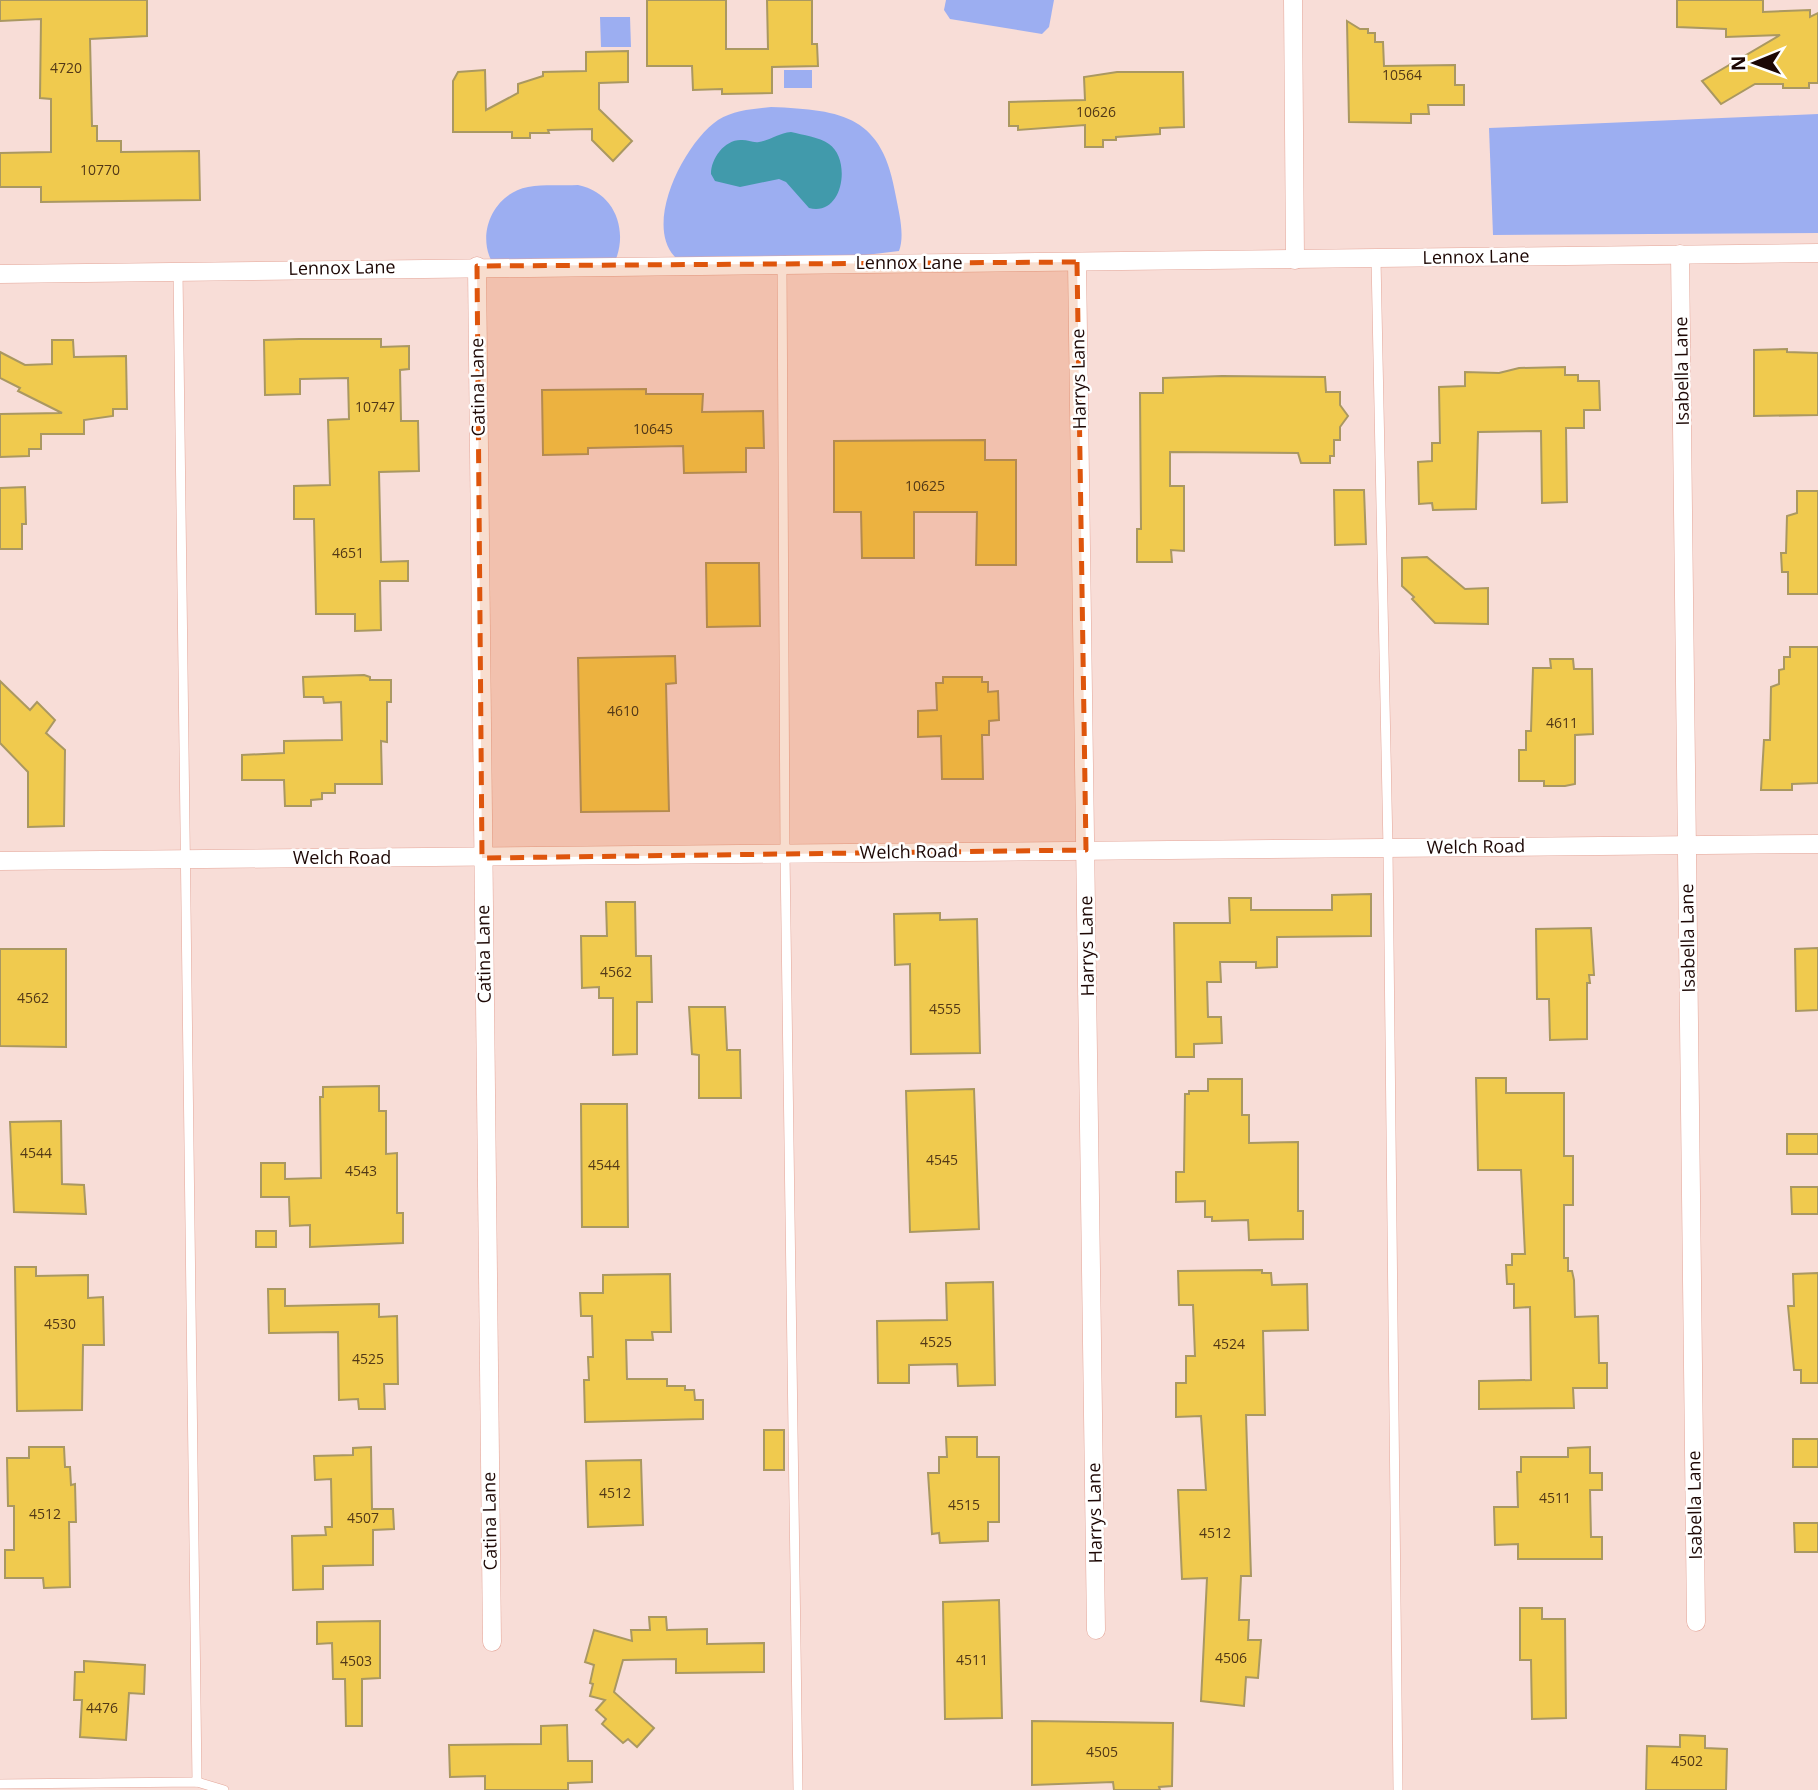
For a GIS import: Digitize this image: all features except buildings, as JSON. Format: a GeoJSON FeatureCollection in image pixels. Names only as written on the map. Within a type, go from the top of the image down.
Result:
{"type":"FeatureCollection","features":[{"type":"Feature","properties":{"kind":"street"},"geometry":{"type":"LineString","coordinates":[[1293,0],[1295,260]]}},
{"type":"Feature","properties":{"kind":"street","name":"Lennox Lane"},"geometry":{"type":"LineString","coordinates":[[0,274],[477,266],[1818,253]]}},
{"type":"Feature","properties":{"kind":"street","name":"Isabella Lane"},"geometry":{"type":"LineString","coordinates":[[1680,254],[1696,1622]]}},
{"type":"Feature","properties":{"kind":"street","name":"Harrys Lane"},"geometry":{"type":"LineString","coordinates":[[1077,262],[1096,1630]]}},
{"type":"Feature","properties":{"kind":"street","name":"Catina Lane"},"geometry":{"type":"LineString","coordinates":[[477,266],[492,1642]]}},
{"type":"Feature","properties":{"kind":"street","name":"Welch Road"},"geometry":{"type":"LineString","coordinates":[[0,860],[482,858],[1818,844]]}},
{"type":"Feature","properties":{"kind":"lane"},"geometry":{"type":"LineString","coordinates":[[1376,259],[1388,849],[1398,1790]]}},
{"type":"Feature","properties":{"kind":"lane"},"geometry":{"type":"LineString","coordinates":[[782,264],[785,854],[798,1790]]}},
{"type":"Feature","properties":{"kind":"lane"},"geometry":{"type":"LineString","coordinates":[[178,271],[197,1782]]}},
{"type":"Feature","properties":{"kind":"lane"},"geometry":{"type":"LineString","coordinates":[[0,1784],[197,1782],[224,1790]]}},
{"type":"Feature","properties":{"kind":"highlighted area"},"geometry":{"type":"Polygon","coordinates":[[[1077,262],[1086,850],[482,858],[477,266],[1077,262]]]}},
{"type":"Feature","properties":{"kind":"shaded area"},"geometry":{"type":"Polygon","coordinates":[[[946,0],[1054,0],[1049,27],[1042,34],[950,19],[944,10],[946,0]]]}},
{"type":"Feature","properties":{"kind":"shaded area"},"geometry":{"type":"Polygon","coordinates":[[[600,17],[630,17],[631,47],[601,47],[600,17]]]}},
{"type":"Feature","properties":{"kind":"shaded area"},"geometry":{"type":"Polygon","coordinates":[[[784,70],[812,70],[812,88],[784,88],[784,70]]]}},
{"type":"Feature","properties":{"kind":"shaded area"},"geometry":{"type":"Polygon","coordinates":[[[771,107],[839,115],[870,134],[881,149],[890,170],[901,224],[899,251],[841,258],[677,259],[667,244],[664,226],[665,206],[681,165],[705,131],[718,120],[737,112],[771,107]]]}},
{"type":"Feature","properties":{"kind":"shaded area"},"geometry":{"type":"Polygon","coordinates":[[[1818,114],[1818,233],[1493,235],[1489,128],[1818,114]]]}},
{"type":"Feature","properties":{"kind":"shaded area"},"geometry":{"type":"Polygon","coordinates":[[[791,132],[821,140],[836,152],[842,174],[836,196],[830,204],[821,208],[809,208],[786,182],[779,179],[740,187],[715,181],[711,174],[713,162],[725,146],[742,140],[759,142],[791,132]]]}},
{"type":"Feature","properties":{"kind":"shaded area"},"geometry":{"type":"Polygon","coordinates":[[[578,185],[600,195],[615,213],[620,235],[616,259],[491,260],[487,249],[488,226],[498,205],[506,197],[528,187],[578,185]]]}}]}
